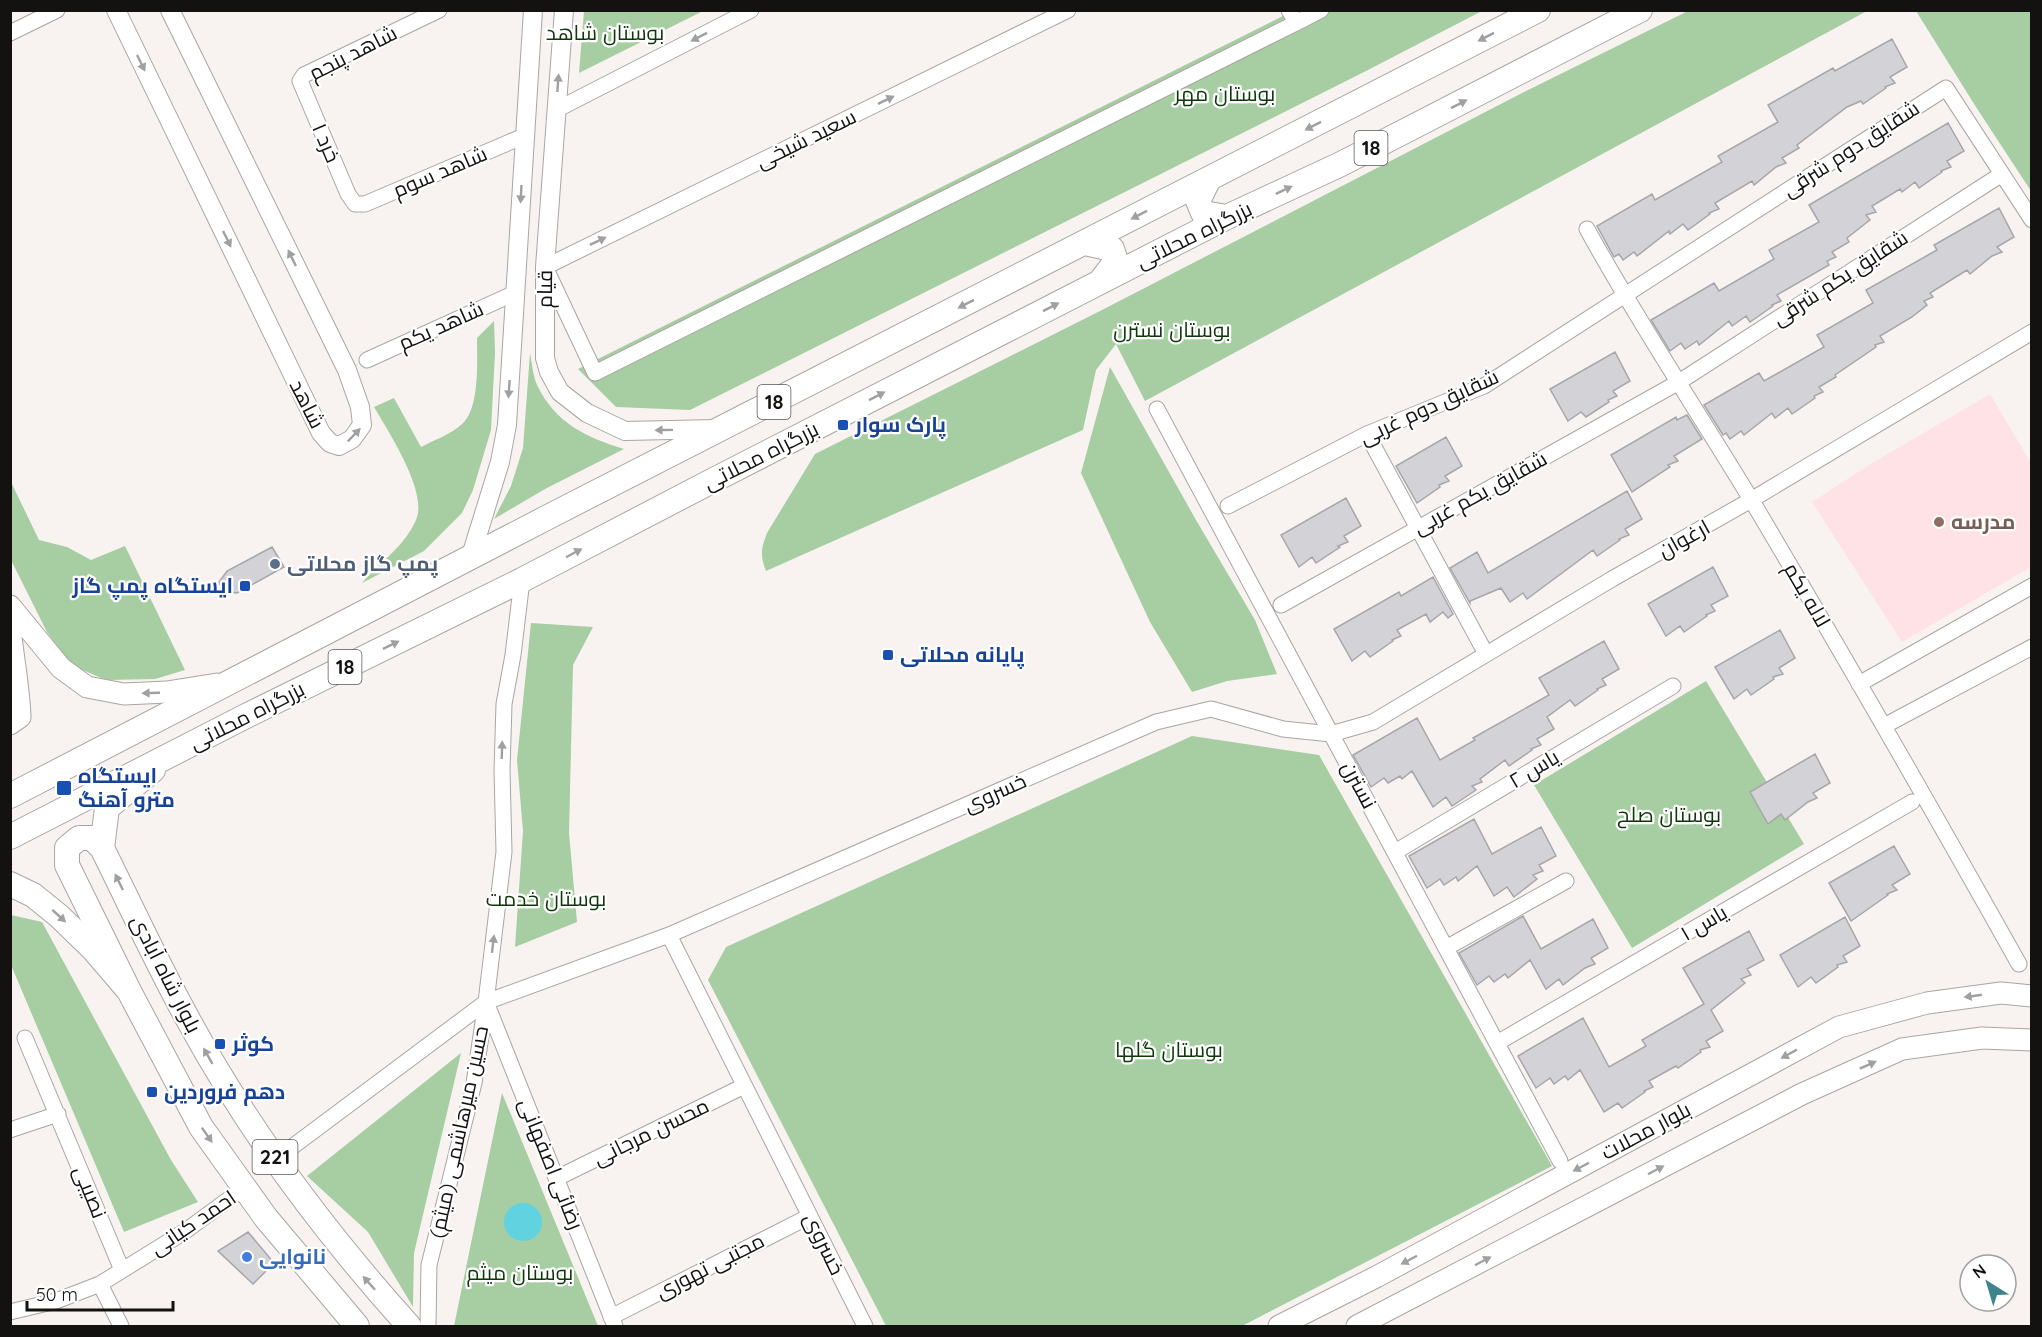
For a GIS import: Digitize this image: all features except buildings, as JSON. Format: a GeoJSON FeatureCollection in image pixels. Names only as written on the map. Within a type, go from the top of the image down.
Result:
{"type":"FeatureCollection","features":[{"type":"Feature","properties":{"kind":"main road","name":"بزرگراه محلاتی"},"geometry":{"type":"LineString","coordinates":[[10,796],[1538,10]]}},
{"type":"Feature","properties":{"kind":"main road","name":"بزرگراه محلاتی"},"geometry":{"type":"LineString","coordinates":[[10,837],[522,580],[1227,217],[1341,164],[1640,10]]}},
{"type":"Feature","properties":{"kind":"main road"},"geometry":{"type":"LineString","coordinates":[[1209,179],[1198,201],[1203,213],[1227,217]]}},
{"type":"Feature","properties":{"kind":"main road"},"geometry":{"type":"LineString","coordinates":[[1085,243],[1112,249],[1116,261],[1100,282]]}},
{"type":"Feature","properties":{"kind":"main road"},"geometry":{"type":"LineString","coordinates":[[10,606],[61,668],[87,687],[124,694],[167,692],[230,682]]}},
{"type":"Feature","properties":{"kind":"main road"},"geometry":{"type":"LineString","coordinates":[[10,628],[20,717],[10,724]]}},
{"type":"Feature","properties":{"kind":"main road"},"geometry":{"type":"LineString","coordinates":[[102,848],[107,808],[170,755]]}},
{"type":"Feature","properties":{"kind":"main road","name":"221"},"geometry":{"type":"LineString","coordinates":[[102,848],[92,838],[79,838],[67,848],[67,865],[129,991]]}},
{"type":"Feature","properties":{"kind":"main road","name":"بلوار شاه آبادی"},"geometry":{"type":"LineString","coordinates":[[102,848],[189,1022],[224,1082],[276,1159],[361,1274],[409,1326]]}},
{"type":"Feature","properties":{"kind":"main road","name":"بلوار شاه آبادی"},"geometry":{"type":"LineString","coordinates":[[10,884],[33,895],[59,916],[94,950],[129,991],[201,1127],[266,1218],[357,1326]]}},
{"type":"Feature","properties":{"kind":"main road","name":"بلوار محلات"},"geometry":{"type":"LineString","coordinates":[[1279,1326],[1376,1278],[1839,1027],[1927,1003],[2001,993],[2031,996]]}},
{"type":"Feature","properties":{"kind":"main road","name":"بلوار محلات"},"geometry":{"type":"LineString","coordinates":[[1357,1326],[1802,1094],[1902,1049],[1982,1038],[2031,1040]]}},
{"type":"Feature","properties":{"kind":"street"},"geometry":{"type":"LineString","coordinates":[[10,33],[57,10]]}},
{"type":"Feature","properties":{"kind":"street","name":"شاهد"},"geometry":{"type":"LineString","coordinates":[[116,10],[321,433],[330,443],[339,446],[352,439],[362,425],[360,407],[347,370],[170,10]]}},
{"type":"Feature","properties":{"kind":"street","name":"شاهد پنجم"},"geometry":{"type":"LineString","coordinates":[[300,81],[304,75],[439,10]]}},
{"type":"Feature","properties":{"kind":"street","name":"قیام"},"geometry":{"type":"LineString","coordinates":[[470,559],[500,462],[507,425],[533,10]]}},
{"type":"Feature","properties":{"kind":"street","name":"قیام"},"geometry":{"type":"LineString","coordinates":[[564,10],[545,267],[545,357],[549,372],[560,392],[587,413],[625,431],[722,429]]}},
{"type":"Feature","properties":{"kind":"street"},"geometry":{"type":"LineString","coordinates":[[556,110],[751,10]]}},
{"type":"Feature","properties":{"kind":"street","name":"سعید شیخی"},"geometry":{"type":"LineString","coordinates":[[545,267],[1068,10]]}},
{"type":"Feature","properties":{"kind":"street"},"geometry":{"type":"LineString","coordinates":[[545,267],[595,373],[1293,17],[1322,10]]}},
{"type":"Feature","properties":{"kind":"street","name":"خرد ۱"},"geometry":{"type":"LineString","coordinates":[[300,81],[348,194],[355,204]]}},
{"type":"Feature","properties":{"kind":"street","name":"شقایق دوم شرقی"},"geometry":{"type":"LineString","coordinates":[[1624,296],[1946,88],[2031,220]]}},
{"type":"Feature","properties":{"kind":"street","name":"شاهد سوم"},"geometry":{"type":"LineString","coordinates":[[355,204],[365,204],[524,136]]}},
{"type":"Feature","properties":{"kind":"street","name":"شقایق یکم شرقی"},"geometry":{"type":"LineString","coordinates":[[1679,382],[2002,174]]}},
{"type":"Feature","properties":{"kind":"street","name":"لاله یکم"},"geometry":{"type":"LineString","coordinates":[[1587,229],[1624,296],[1751,500],[1884,726],[2019,964]]}},
{"type":"Feature","properties":{"kind":"street","name":"شاهد یکم"},"geometry":{"type":"LineString","coordinates":[[366,360],[515,293]]}},
{"type":"Feature","properties":{"kind":"street","name":"شقایق دوم غربی"},"geometry":{"type":"LineString","coordinates":[[1228,506],[1367,434],[1484,386],[1624,296]]}},
{"type":"Feature","properties":{"kind":"street"},"geometry":{"type":"LineString","coordinates":[[514,315],[522,322],[530,323],[545,318]]}},
{"type":"Feature","properties":{"kind":"street","name":"ارغوان"},"geometry":{"type":"LineString","coordinates":[[1331,734],[1373,722],[2031,332]]}},
{"type":"Feature","properties":{"kind":"street","name":"شقایق یکم غربی"},"geometry":{"type":"LineString","coordinates":[[1281,605],[1679,382]]}},
{"type":"Feature","properties":{"kind":"street","name":"نسترن"},"geometry":{"type":"LineString","coordinates":[[1157,410],[1560,1161]]}},
{"type":"Feature","properties":{"kind":"street"},"geometry":{"type":"LineString","coordinates":[[1367,434],[1486,654]]}},
{"type":"Feature","properties":{"kind":"street","name":"حسین میرهاشمی (میثم)"},"geometry":{"type":"LineString","coordinates":[[428,1326],[429,1265],[474,1083],[486,1002],[504,852],[502,770],[504,704],[513,655],[522,580]]}},
{"type":"Feature","properties":{"kind":"street"},"geometry":{"type":"LineString","coordinates":[[1859,684],[2031,586]]}},
{"type":"Feature","properties":{"kind":"street"},"geometry":{"type":"LineString","coordinates":[[1884,726],[2031,647]]}},
{"type":"Feature","properties":{"kind":"street","name":"یاس ۲"},"geometry":{"type":"LineString","coordinates":[[1395,852],[1673,686]]}},
{"type":"Feature","properties":{"kind":"street","name":"خسروی"},"geometry":{"type":"LineString","coordinates":[[276,1159],[486,1002],[669,936],[1156,722],[1211,709],[1283,729],[1331,734]]}},
{"type":"Feature","properties":{"kind":"street","name":"یاس ۱"},"geometry":{"type":"LineString","coordinates":[[1497,1043],[1912,802]]}},
{"type":"Feature","properties":{"kind":"street"},"geometry":{"type":"LineString","coordinates":[[1446,948],[1566,881]]}},
{"type":"Feature","properties":{"kind":"street","name":"خسروی"},"geometry":{"type":"LineString","coordinates":[[669,936],[865,1326]]}},
{"type":"Feature","properties":{"kind":"street","name":"رضائی اصفهانی"},"geometry":{"type":"LineString","coordinates":[[486,1002],[613,1322]]}},
{"type":"Feature","properties":{"kind":"street","name":"نصیبی"},"geometry":{"type":"LineString","coordinates":[[25,1038],[122,1270]]}},
{"type":"Feature","properties":{"kind":"street","name":"محسن مرجانی"},"geometry":{"type":"LineString","coordinates":[[557,1178],[744,1086]]}},
{"type":"Feature","properties":{"kind":"street"},"geometry":{"type":"LineString","coordinates":[[10,1130],[57,1114]]}},
{"type":"Feature","properties":{"kind":"street","name":"احمد کیانی"},"geometry":{"type":"LineString","coordinates":[[10,1312],[56,1301],[100,1284],[184,1232],[244,1188]]}},
{"type":"Feature","properties":{"kind":"street","name":"مجتبی تهوری"},"geometry":{"type":"LineString","coordinates":[[613,1322],[810,1216]]}},
{"type":"Feature","properties":{"kind":"street"},"geometry":{"type":"LineString","coordinates":[[100,1284],[121,1326]]}},
{"type":"Feature","properties":{"kind":"shaded area"},"geometry":{"type":"Polygon","coordinates":[[[1990,394],[2031,463],[2031,567],[1902,642],[1812,502],[1869,465],[1990,394]]]}},
{"type":"Feature","properties":{"kind":"green space","name":"بوستان شاهد"},"geometry":{"type":"Polygon","coordinates":[[[584,10],[703,11],[579,73],[584,10]]]}},
{"type":"Feature","properties":{"kind":"green space","name":"بوستان مهر"},"geometry":{"type":"Polygon","coordinates":[[[1293,11],[1482,11],[690,410],[616,407],[578,369],[1293,11]]]}},
{"type":"Feature","properties":{"kind":"green space","name":"بوستان نسترن"},"geometry":{"type":"Polygon","coordinates":[[[1688,11],[1867,11],[1145,401],[1116,344],[1096,370],[1083,430],[766,571],[762,552],[767,533],[815,454],[1102,310],[1524,92],[1688,11]]]}},
{"type":"Feature","properties":{"kind":"green space"},"geometry":{"type":"Polygon","coordinates":[[[1916,11],[2031,11],[2031,191],[1976,107],[1916,11]]]}},
{"type":"Feature","properties":{"kind":"green space"},"geometry":{"type":"Polygon","coordinates":[[[494,321],[495,353],[491,430],[473,490],[462,513],[424,551],[362,583],[407,536],[416,520],[418,505],[411,476],[374,407],[394,398],[421,447],[458,428],[468,417],[475,396],[477,338],[494,321]]]}},
{"type":"Feature","properties":{"kind":"green space"},"geometry":{"type":"Polygon","coordinates":[[[530,353],[537,385],[553,410],[585,434],[624,449],[545,489],[494,519],[511,486],[523,448],[530,353]]]}},
{"type":"Feature","properties":{"kind":"green space"},"geometry":{"type":"Polygon","coordinates":[[[1110,367],[1255,620],[1277,674],[1227,681],[1192,692],[1150,622],[1081,473],[1110,367]]]}},
{"type":"Feature","properties":{"kind":"green space"},"geometry":{"type":"Polygon","coordinates":[[[10,480],[39,540],[67,547],[91,560],[125,546],[185,670],[155,679],[106,680],[71,665],[47,632],[11,560],[10,480]]]}},
{"type":"Feature","properties":{"kind":"green space","name":"بوستان خدمت"},"geometry":{"type":"Polygon","coordinates":[[[531,623],[593,627],[573,665],[569,833],[577,922],[515,947],[523,831],[517,760],[531,623]]]}},
{"type":"Feature","properties":{"kind":"green space","name":"بوستان صلح"},"geometry":{"type":"Polygon","coordinates":[[[1706,681],[1804,844],[1632,948],[1534,785],[1706,681]]]}},
{"type":"Feature","properties":{"kind":"green space","name":"بوستان گلها"},"geometry":{"type":"Polygon","coordinates":[[[1192,736],[1319,755],[1552,1166],[1242,1326],[886,1326],[708,980],[726,947],[1192,736]]]}},
{"type":"Feature","properties":{"kind":"green space"},"geometry":{"type":"Polygon","coordinates":[[[11,915],[42,922],[171,1160],[198,1202],[124,1232],[11,965],[11,915]]]}},
{"type":"Feature","properties":{"kind":"green space"},"geometry":{"type":"Polygon","coordinates":[[[461,1053],[414,1253],[413,1307],[368,1232],[307,1176],[461,1053]]]}},
{"type":"Feature","properties":{"kind":"green space","name":"بوستان میثم"},"geometry":{"type":"Polygon","coordinates":[[[502,1093],[598,1326],[454,1326],[502,1093]]]}},
{"type":"Feature","properties":{"kind":"water"},"geometry":{"type":"Polygon","coordinates":[[[523,1203],[537,1208],[542,1222],[537,1236],[523,1241],[509,1236],[504,1222],[509,1208],[523,1203]]]}},
{"type":"Feature","properties":{"kind":"place","name":"پارک سوار"},"geometry":{"type":"Point","coordinates":[843,425]}},
{"type":"Feature","properties":{"kind":"place","name":"مدرسه"},"geometry":{"type":"Point","coordinates":[1939,522]}},
{"type":"Feature","properties":{"kind":"place","name":"پمپ گاز محلاتی"},"geometry":{"type":"Point","coordinates":[275,564]}},
{"type":"Feature","properties":{"kind":"place","name":"ایستگاه پمپ گاز"},"geometry":{"type":"Point","coordinates":[245,586]}},
{"type":"Feature","properties":{"kind":"place","name":"پایانه محلاتی"},"geometry":{"type":"Point","coordinates":[888,655]}},
{"type":"Feature","properties":{"kind":"place","name":"ایستگاه مترو آهنگ"},"geometry":{"type":"Point","coordinates":[64,788]}},
{"type":"Feature","properties":{"kind":"place","name":"کوثر"},"geometry":{"type":"Point","coordinates":[220,1044]}},
{"type":"Feature","properties":{"kind":"place","name":"دهم فروردین"},"geometry":{"type":"Point","coordinates":[152,1092]}},
{"type":"Feature","properties":{"kind":"place","name":"نانوایی"},"geometry":{"type":"Point","coordinates":[247,1257]}}]}
